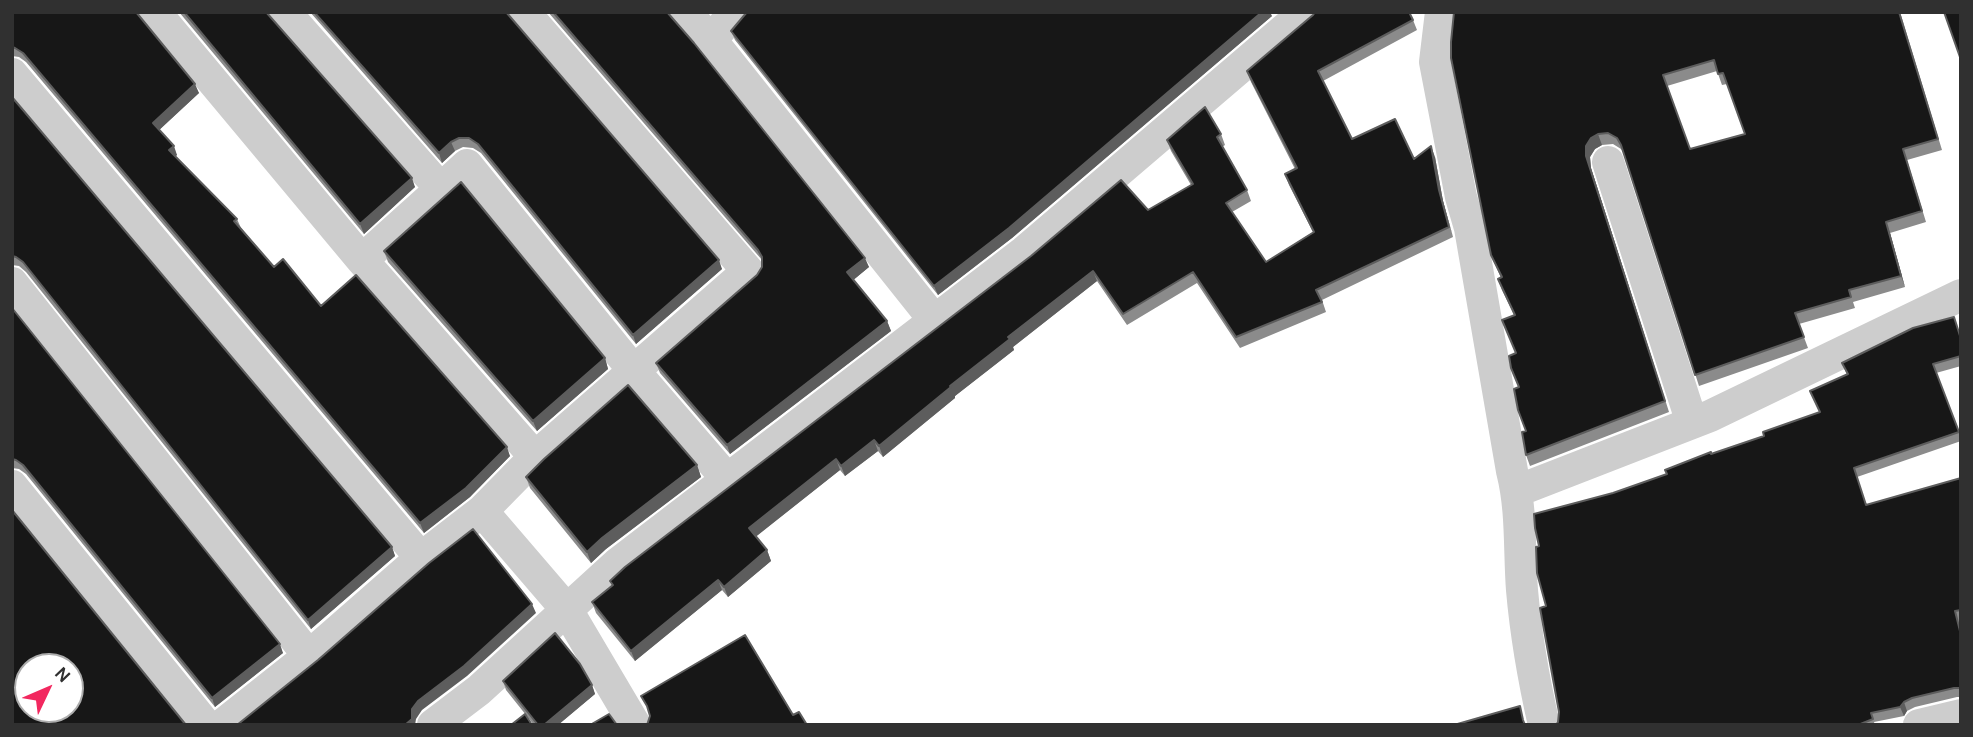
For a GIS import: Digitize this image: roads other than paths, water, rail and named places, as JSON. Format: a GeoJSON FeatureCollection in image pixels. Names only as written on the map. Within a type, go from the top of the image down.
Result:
{"type":"FeatureCollection","features":[{"type":"Feature","properties":{"kind":"street"},"geometry":{"type":"LineString","coordinates":[[155,12],[362,260],[536,457]]}},
{"type":"Feature","properties":{"kind":"street"},"geometry":{"type":"LineString","coordinates":[[285,12],[441,189]]}},
{"type":"Feature","properties":{"kind":"street"},"geometry":{"type":"LineString","coordinates":[[222,725],[309,656],[421,558],[482,511],[536,457],[748,271],[524,12]]}},
{"type":"Feature","properties":{"kind":"street"},"geometry":{"type":"LineString","coordinates":[[685,12],[711,40],[935,321]]}},
{"type":"Feature","properties":{"kind":"street"},"geometry":{"type":"LineString","coordinates":[[711,40],[735,12]]}},
{"type":"Feature","properties":{"kind":"street"},"geometry":{"type":"LineString","coordinates":[[433,725],[479,690],[617,564],[1024,253],[1305,12]]}},
{"type":"Feature","properties":{"kind":"street"},"geometry":{"type":"LineString","coordinates":[[1441,12],[1435,62],[1461,197],[1470,228],[1511,471],[1517,491],[1522,592],[1533,677],[1544,725]]}},
{"type":"Feature","properties":{"kind":"street"},"geometry":{"type":"LineString","coordinates":[[12,75],[421,558]]}},
{"type":"Feature","properties":{"kind":"street"},"geometry":{"type":"LineString","coordinates":[[1608,162],[1692,423]]}},
{"type":"Feature","properties":{"kind":"street"},"geometry":{"type":"LineString","coordinates":[[362,260],[467,165],[634,371],[727,480]]}},
{"type":"Feature","properties":{"kind":"street"},"geometry":{"type":"LineString","coordinates":[[12,284],[309,656]]}},
{"type":"Feature","properties":{"kind":"street"},"geometry":{"type":"LineString","coordinates":[[1517,491],[1710,416],[1961,295]]}},
{"type":"Feature","properties":{"kind":"street"},"geometry":{"type":"LineString","coordinates":[[12,486],[206,725]]}},
{"type":"Feature","properties":{"kind":"street"},"geometry":{"type":"LineString","coordinates":[[482,511],[567,610],[635,725]]}},
{"type":"Feature","properties":{"kind":"street"},"geometry":{"type":"LineString","coordinates":[[1919,725],[1961,715]]}}]}
